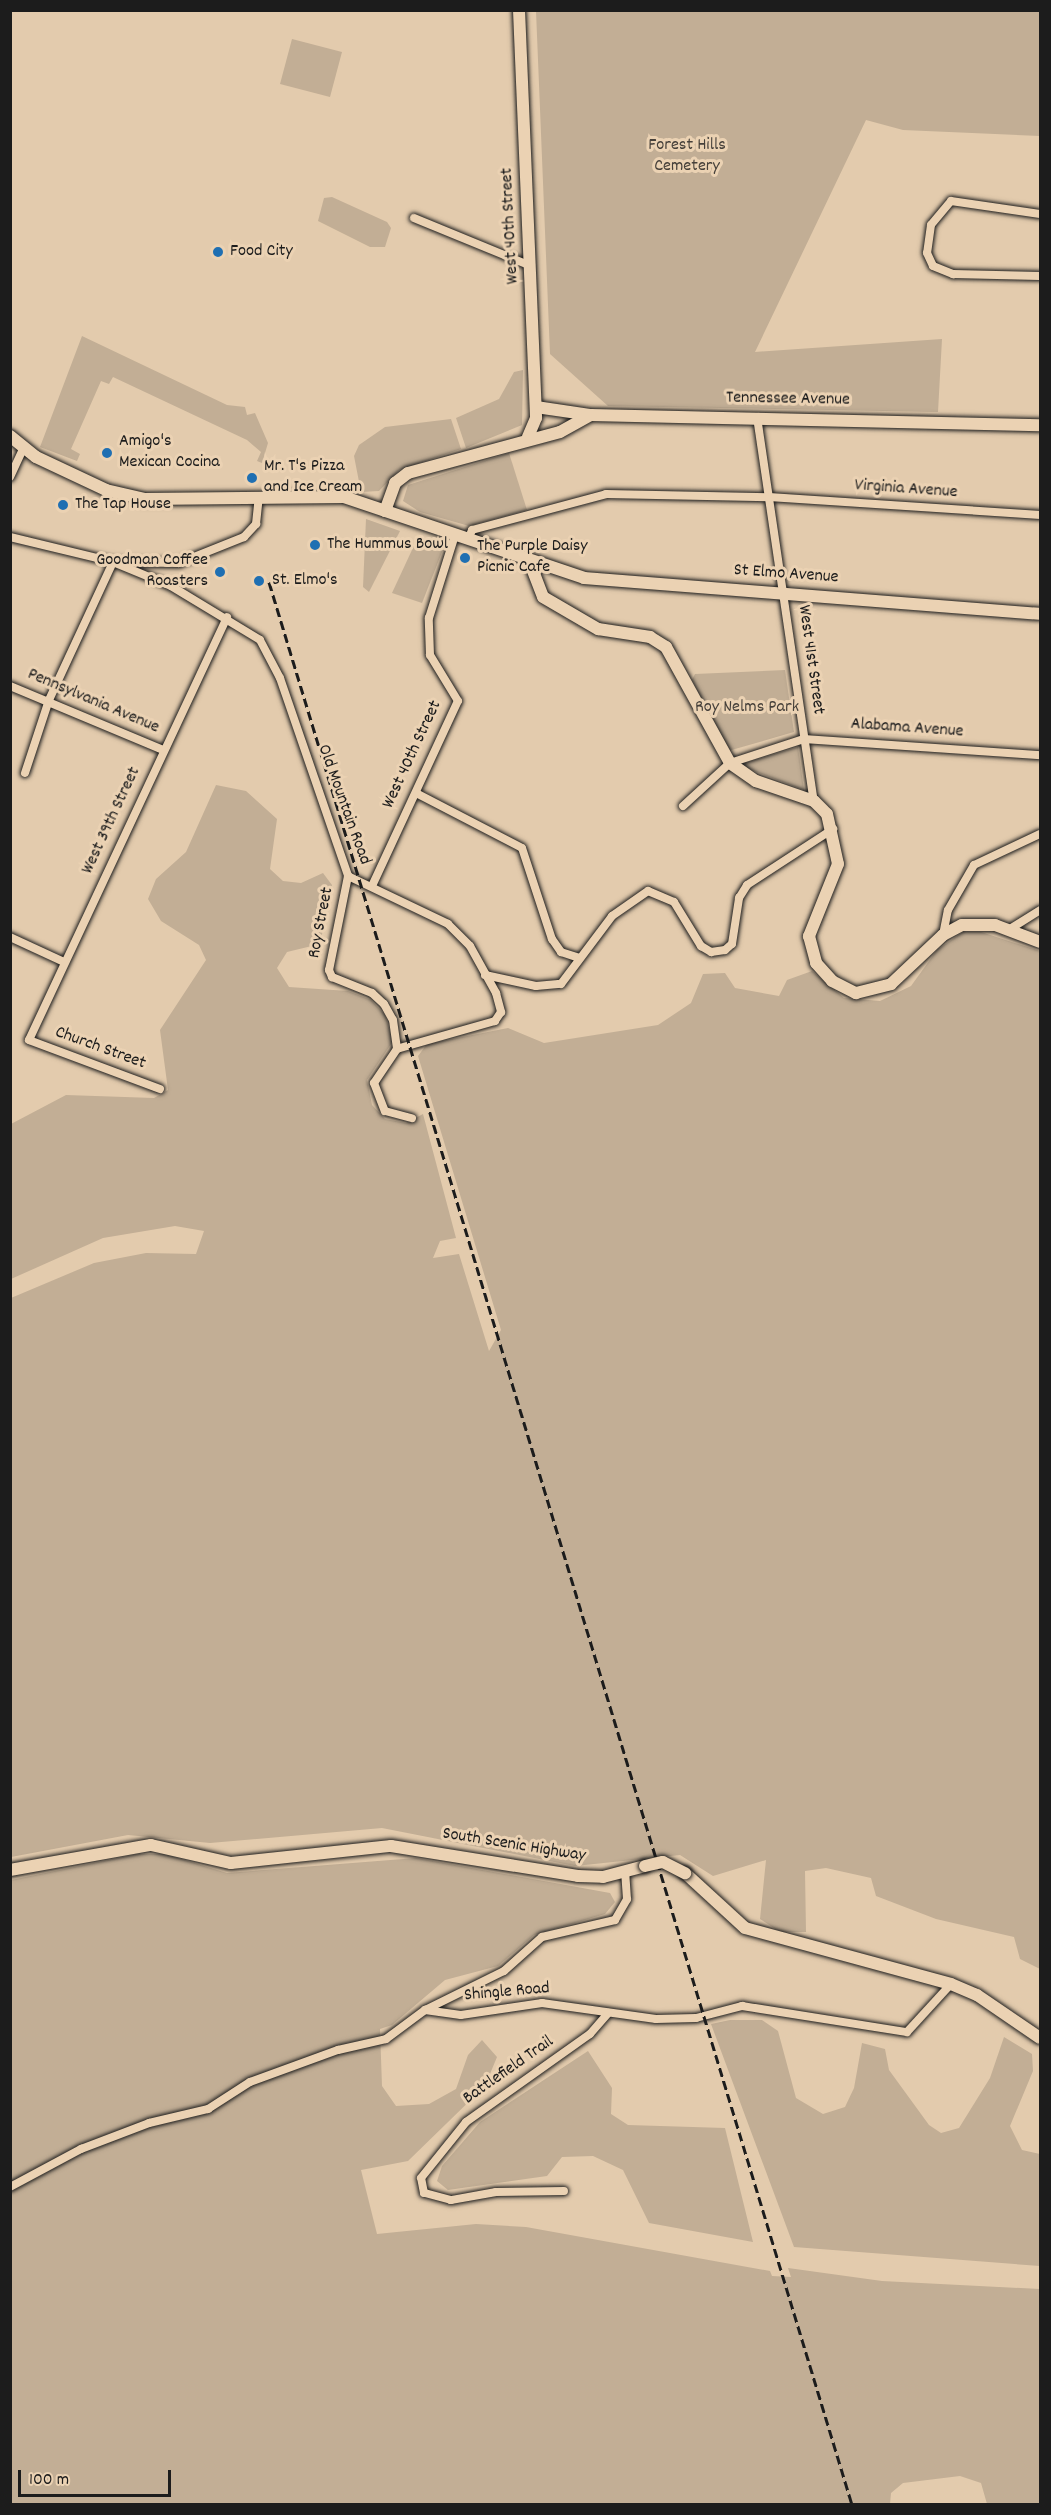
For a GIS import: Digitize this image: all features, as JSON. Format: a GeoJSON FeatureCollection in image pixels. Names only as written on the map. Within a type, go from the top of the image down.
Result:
{"type":"FeatureCollection","features":[{"type":"Feature","properties":{"kind":"main road","name":"West 40th Street"},"geometry":{"type":"LineString","coordinates":[[519,10],[536,407],[528,437]]}},
{"type":"Feature","properties":{"kind":"main road","name":"Tennessee Avenue"},"geometry":{"type":"LineString","coordinates":[[536,407],[591,415],[1041,425]]}},
{"type":"Feature","properties":{"kind":"main road"},"geometry":{"type":"LineString","coordinates":[[385,511],[395,483],[408,473],[528,437],[569,429],[591,415]]}},
{"type":"Feature","properties":{"kind":"main road"},"geometry":{"type":"LineString","coordinates":[[10,436],[23,449],[96,486],[141,498],[344,497],[455,535]]}},
{"type":"Feature","properties":{"kind":"main road","name":"St Elmo Avenue"},"geometry":{"type":"LineString","coordinates":[[455,535],[530,563],[584,578],[1041,614]]}},
{"type":"Feature","properties":{"kind":"main road"},"geometry":{"type":"LineString","coordinates":[[530,563],[543,597],[598,628],[650,636],[666,647],[730,763],[756,781],[814,801],[834,829],[838,864],[809,936],[824,974],[842,988],[874,990],[891,984],[943,935],[978,923],[1010,929],[1041,942]]}},
{"type":"Feature","properties":{"kind":"main road","name":"South Scenic Highway"},"geometry":{"type":"LineString","coordinates":[[10,1870],[151,1845],[231,1863],[391,1846],[578,1876],[625,1872],[663,1862],[685,1873],[718,1906],[761,1934],[951,1984],[977,1995],[1041,2038]]}},
{"type":"Feature","properties":{"kind":"street"},"geometry":{"type":"LineString","coordinates":[[1041,214],[945,204],[927,239],[933,266],[953,274],[1041,276]]}},
{"type":"Feature","properties":{"kind":"street"},"geometry":{"type":"LineString","coordinates":[[414,218],[531,266]]}},
{"type":"Feature","properties":{"kind":"street","name":"West 41st Street"},"geometry":{"type":"LineString","coordinates":[[757,417],[814,801]]}},
{"type":"Feature","properties":{"kind":"street"},"geometry":{"type":"LineString","coordinates":[[10,477],[23,449]]}},
{"type":"Feature","properties":{"kind":"street","name":"Virginia Avenue"},"geometry":{"type":"LineString","coordinates":[[468,540],[472,530],[606,494],[769,497],[1041,514]]}},
{"type":"Feature","properties":{"kind":"street"},"geometry":{"type":"LineString","coordinates":[[10,537],[113,562],[179,563],[244,537],[256,524],[259,496]]}},
{"type":"Feature","properties":{"kind":"street","name":"West 40th Street"},"geometry":{"type":"LineString","coordinates":[[372,886],[458,700],[430,655],[429,618],[455,535]]}},
{"type":"Feature","properties":{"kind":"street"},"geometry":{"type":"LineString","coordinates":[[25,774],[49,700],[113,562]]}},
{"type":"Feature","properties":{"kind":"street","name":"Old Mountain Road"},"geometry":{"type":"LineString","coordinates":[[113,562],[227,616],[260,640],[272,658],[348,876],[448,924],[470,946],[501,1012],[495,1021],[397,1049]]}},
{"type":"Feature","properties":{"kind":"street","name":"West 39th Street"},"geometry":{"type":"LineString","coordinates":[[28,1040],[227,616]]}},
{"type":"Feature","properties":{"kind":"street","name":"Pennsylvania Avenue"},"geometry":{"type":"LineString","coordinates":[[10,686],[49,700],[163,750]]}},
{"type":"Feature","properties":{"kind":"street","name":"Alabama Avenue"},"geometry":{"type":"LineString","coordinates":[[683,806],[730,763],[804,739],[1041,755]]}},
{"type":"Feature","properties":{"kind":"street"},"geometry":{"type":"LineString","coordinates":[[416,793],[522,848],[552,939],[561,952],[579,958]]}},
{"type":"Feature","properties":{"kind":"street"},"geometry":{"type":"LineString","coordinates":[[485,975],[536,987],[561,984],[579,958],[625,902],[648,891],[674,902],[701,946],[711,952],[725,951],[732,944],[739,898],[747,885],[834,829]]}},
{"type":"Feature","properties":{"kind":"street"},"geometry":{"type":"LineString","coordinates":[[943,935],[948,910],[974,865],[1041,834]]}},
{"type":"Feature","properties":{"kind":"street","name":"Roy Street"},"geometry":{"type":"LineString","coordinates":[[348,876],[329,970],[332,977],[372,993],[384,1004],[393,1020],[397,1049]]}},
{"type":"Feature","properties":{"kind":"street"},"geometry":{"type":"LineString","coordinates":[[1010,929],[1041,910]]}},
{"type":"Feature","properties":{"kind":"street"},"geometry":{"type":"LineString","coordinates":[[10,937],[64,962]]}},
{"type":"Feature","properties":{"kind":"street","name":"Church Street"},"geometry":{"type":"LineString","coordinates":[[28,1040],[160,1089]]}},
{"type":"Feature","properties":{"kind":"street"},"geometry":{"type":"LineString","coordinates":[[397,1049],[374,1083],[385,1111],[411,1118]]}},
{"type":"Feature","properties":{"kind":"street"},"geometry":{"type":"LineString","coordinates":[[10,2187],[81,2149],[149,2123],[208,2109],[250,2082],[338,2050],[386,2039],[425,2010],[504,1971],[542,1937],[615,1920],[627,1899],[625,1872]]}},
{"type":"Feature","properties":{"kind":"street","name":"Shingle Road"},"geometry":{"type":"LineString","coordinates":[[425,2010],[460,2015],[542,2003],[608,2013],[696,2018],[742,2006],[770,2007],[907,2032],[951,1984]]}},
{"type":"Feature","properties":{"kind":"street","name":"Battlefield Trail"},"geometry":{"type":"LineString","coordinates":[[564,2191],[496,2192],[451,2200],[424,2193],[420,2178],[466,2122],[573,2047],[608,2013]]}},
{"type":"Feature","properties":{"kind":"green space","name":"Forest Hills Cemetery"},"geometry":{"type":"Polygon","coordinates":[[[536,11],[1040,11],[1040,136],[903,130],[866,120],[755,352],[942,339],[938,412],[608,406],[550,354],[536,11]]]}},
{"type":"Feature","properties":{"kind":"green space"},"geometry":{"type":"Polygon","coordinates":[[[292,39],[342,52],[330,97],[280,84],[292,39]]]}},
{"type":"Feature","properties":{"kind":"green space"},"geometry":{"type":"Polygon","coordinates":[[[332,197],[387,222],[391,228],[385,247],[370,247],[318,221],[324,198],[332,197]]]}},
{"type":"Feature","properties":{"kind":"green space"},"geometry":{"type":"Polygon","coordinates":[[[82,336],[227,405],[245,407],[247,415],[255,413],[268,443],[262,463],[257,461],[261,452],[247,440],[113,377],[109,384],[101,381],[71,449],[80,454],[77,461],[40,447],[82,336]]]}},
{"type":"Feature","properties":{"kind":"green space"},"geometry":{"type":"Polygon","coordinates":[[[523,370],[522,425],[466,448],[456,418],[499,399],[514,372],[523,370]]]}},
{"type":"Feature","properties":{"kind":"green space"},"geometry":{"type":"Polygon","coordinates":[[[451,419],[461,449],[399,470],[379,491],[361,492],[354,456],[359,445],[385,427],[451,419]]]}},
{"type":"Feature","properties":{"kind":"green space"},"geometry":{"type":"Polygon","coordinates":[[[509,453],[527,510],[469,526],[420,512],[403,501],[408,485],[509,453]]]}},
{"type":"Feature","properties":{"kind":"green space"},"geometry":{"type":"Polygon","coordinates":[[[366,519],[400,531],[369,592],[363,587],[366,519]]]}},
{"type":"Feature","properties":{"kind":"green space"},"geometry":{"type":"Polygon","coordinates":[[[418,537],[444,547],[422,603],[392,593],[418,537]]]}},
{"type":"Feature","properties":{"kind":"green space","name":"Roy Nelms Park"},"geometry":{"type":"Polygon","coordinates":[[[785,670],[794,732],[728,751],[692,680],[695,674],[785,670]]]}},
{"type":"Feature","properties":{"kind":"green space"},"geometry":{"type":"Polygon","coordinates":[[[798,747],[804,790],[744,767],[745,763],[798,747]]]}},
{"type":"Feature","properties":{"kind":"green space"},"geometry":{"type":"Polygon","coordinates":[[[216,785],[246,791],[277,819],[270,869],[283,881],[301,883],[323,873],[332,885],[320,944],[287,952],[277,968],[289,987],[348,991],[371,1000],[385,1015],[393,1041],[367,1080],[372,1105],[385,1119],[406,1123],[423,1114],[456,1238],[440,1241],[433,1258],[459,1254],[489,1351],[501,1330],[418,1056],[427,1044],[508,1028],[544,1043],[658,1025],[691,1003],[703,974],[725,973],[735,988],[779,996],[787,980],[812,971],[844,998],[880,1001],[911,986],[937,950],[963,932],[981,932],[1040,951],[1040,1969],[1020,1959],[1014,1937],[936,1919],[876,1896],[871,1878],[826,1868],[805,1871],[806,1932],[780,1932],[760,1919],[766,1860],[713,1876],[680,1855],[575,1866],[382,1828],[210,1843],[128,1835],[11,1857],[11,1298],[94,1263],[146,1253],[196,1254],[204,1231],[175,1226],[103,1238],[11,1279],[11,1124],[66,1095],[154,1098],[168,1090],[160,1030],[206,960],[199,945],[161,921],[148,899],[156,879],[186,852],[216,785]]]}},
{"type":"Feature","properties":{"kind":"green space"},"geometry":{"type":"Polygon","coordinates":[[[138,1854],[165,1854],[227,1873],[416,1858],[610,1893],[615,1902],[605,1914],[534,1935],[498,1966],[445,1980],[392,2025],[380,2029],[382,2086],[396,2106],[429,2104],[456,2089],[468,2055],[482,2040],[497,2057],[485,2086],[408,2161],[361,2170],[377,2234],[476,2224],[526,2227],[770,2271],[772,2276],[791,2277],[788,2268],[882,2281],[1040,2289],[1040,2504],[987,2504],[981,2483],[960,2476],[903,2483],[891,2493],[890,2504],[11,2504],[11,1880],[138,1854]]]}},
{"type":"Feature","properties":{"kind":"green space"},"geometry":{"type":"Polygon","coordinates":[[[730,2020],[762,2020],[778,2031],[796,2098],[823,2114],[845,2107],[854,2088],[862,2043],[885,2049],[889,2070],[929,2125],[941,2133],[959,2128],[990,2078],[1004,2037],[1032,2054],[1033,2071],[1010,2126],[1022,2150],[1040,2154],[1040,2266],[794,2247],[711,2024],[730,2020]]]}},
{"type":"Feature","properties":{"kind":"green space"},"geometry":{"type":"Polygon","coordinates":[[[588,2051],[612,2088],[611,2114],[628,2125],[725,2128],[753,2242],[649,2223],[623,2170],[593,2156],[562,2157],[547,2176],[448,2190],[437,2181],[442,2166],[480,2122],[588,2051]]]}},
{"type":"Feature","properties":{"kind":"railway"},"geometry":{"type":"LineString","coordinates":[[269,582],[852,2504]]}},
{"type":"Feature","properties":{"kind":"place","name":"Food City"},"geometry":{"type":"Point","coordinates":[218,252]}},
{"type":"Feature","properties":{"kind":"place","name":"Amigo's Mexican Cocina"},"geometry":{"type":"Point","coordinates":[107,453]}},
{"type":"Feature","properties":{"kind":"place","name":"Mr. T's Pizza and Ice Cream"},"geometry":{"type":"Point","coordinates":[252,478]}},
{"type":"Feature","properties":{"kind":"place","name":"The Tap House"},"geometry":{"type":"Point","coordinates":[63,505]}},
{"type":"Feature","properties":{"kind":"place","name":"The Hummus Bowl"},"geometry":{"type":"Point","coordinates":[315,545]}},
{"type":"Feature","properties":{"kind":"place","name":"The Purple Daisy Picnic Cafe"},"geometry":{"type":"Point","coordinates":[465,558]}},
{"type":"Feature","properties":{"kind":"place","name":"Goodman Coffee Roasters"},"geometry":{"type":"Point","coordinates":[220,572]}},
{"type":"Feature","properties":{"kind":"place","name":"St. Elmo's"},"geometry":{"type":"Point","coordinates":[259,581]}}]}
